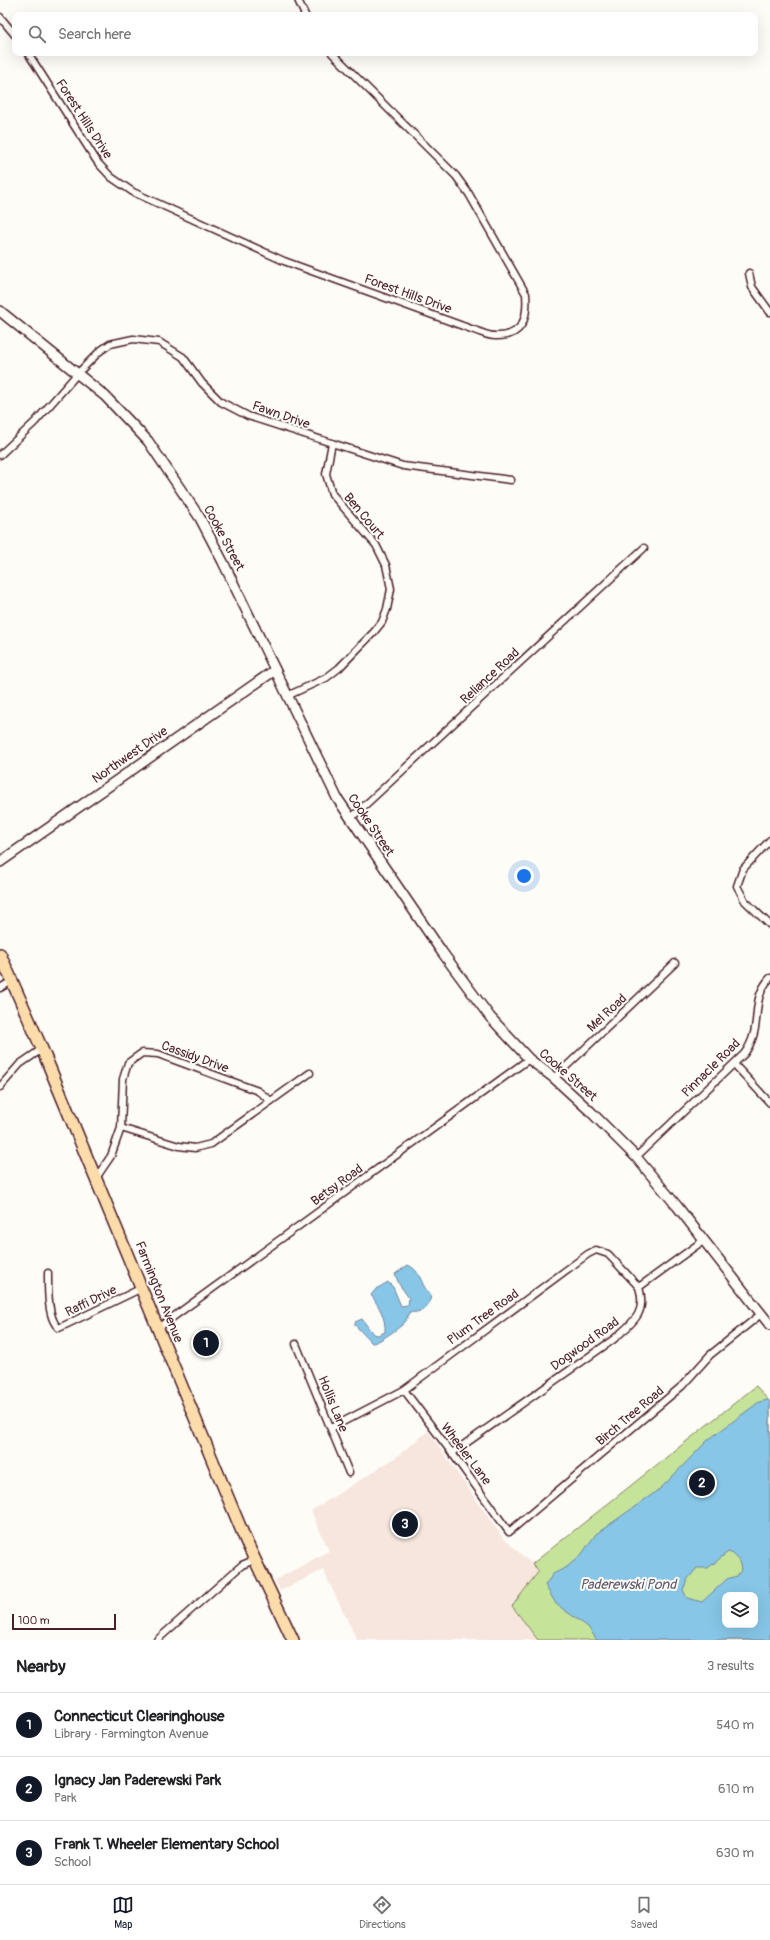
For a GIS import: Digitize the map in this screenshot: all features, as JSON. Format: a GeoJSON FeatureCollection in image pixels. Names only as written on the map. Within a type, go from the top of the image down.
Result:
{"type":"FeatureCollection","features":[{"type":"Feature","properties":{"kind":"highway","name":"Farmington Avenue"},"geometry":{"type":"LineString","coordinates":[[0,954],[42,1049],[254,1560],[293,1640]]}},
{"type":"Feature","properties":{"kind":"main road","name":"Cooke Street"},"geometry":{"type":"LineString","coordinates":[[0,311],[78,372],[132,422],[164,462],[210,537],[322,768],[350,819],[486,1011],[529,1059],[554,1078],[636,1157],[704,1240],[770,1325]]}},
{"type":"Feature","properties":{"kind":"main road","name":"Northwest Drive"},"geometry":{"type":"LineString","coordinates":[[0,862],[275,670]]}},
{"type":"Feature","properties":{"kind":"street"},"geometry":{"type":"LineString","coordinates":[[298,0],[304,12]]}},
{"type":"Feature","properties":{"kind":"street"},"geometry":{"type":"LineString","coordinates":[[0,17],[12,31]]}},
{"type":"Feature","properties":{"kind":"street","name":"Forest Hills Drive"},"geometry":{"type":"LineString","coordinates":[[30,56],[98,163],[111,177],[133,192],[284,261],[494,336],[510,334],[522,324],[528,310],[526,294],[469,194],[456,176],[430,149],[335,56]]}},
{"type":"Feature","properties":{"kind":"street"},"geometry":{"type":"LineString","coordinates":[[749,273],[752,287],[770,312]]}},
{"type":"Feature","properties":{"kind":"street","name":"Fawn Drive"},"geometry":{"type":"LineString","coordinates":[[0,455],[35,422],[78,372],[100,351],[110,344],[133,339],[159,342],[183,357],[202,384],[221,402],[248,416],[403,466],[511,480]]}},
{"type":"Feature","properties":{"kind":"street","name":"Ben Court"},"geometry":{"type":"LineString","coordinates":[[287,696],[326,678],[339,668],[374,632],[382,622],[387,609],[391,589],[386,565],[376,545],[332,494],[326,474],[332,443]]}},
{"type":"Feature","properties":{"kind":"street","name":"Reliance Road"},"geometry":{"type":"LineString","coordinates":[[350,819],[644,548]]}},
{"type":"Feature","properties":{"kind":"street"},"geometry":{"type":"LineString","coordinates":[[770,840],[743,869],[737,886],[744,901],[770,925]]}},
{"type":"Feature","properties":{"kind":"street","name":"Mel Road"},"geometry":{"type":"LineString","coordinates":[[554,1078],[675,963]]}},
{"type":"Feature","properties":{"kind":"street","name":"Pinnacle Road"},"geometry":{"type":"LineString","coordinates":[[636,1157],[744,1054],[753,1040],[757,1024],[758,1001],[760,993],[770,978]]}},
{"type":"Feature","properties":{"kind":"street"},"geometry":{"type":"LineString","coordinates":[[0,988],[12,981]]}},
{"type":"Feature","properties":{"kind":"street"},"geometry":{"type":"LineString","coordinates":[[0,1087],[20,1064],[42,1049]]}},
{"type":"Feature","properties":{"kind":"street","name":"Cassidy Drive"},"geometry":{"type":"LineString","coordinates":[[96,1178],[111,1156],[121,1128],[123,1079],[128,1063],[142,1053],[158,1054],[172,1059],[258,1091],[271,1101]]}},
{"type":"Feature","properties":{"kind":"street","name":"Betsy Road"},"geometry":{"type":"LineString","coordinates":[[158,1328],[529,1059]]}},
{"type":"Feature","properties":{"kind":"street"},"geometry":{"type":"LineString","coordinates":[[734,1064],[770,1103]]}},
{"type":"Feature","properties":{"kind":"street"},"geometry":{"type":"LineString","coordinates":[[121,1128],[179,1146],[195,1148],[211,1144],[310,1073]]}},
{"type":"Feature","properties":{"kind":"street"},"geometry":{"type":"LineString","coordinates":[[638,1287],[704,1240]]}},
{"type":"Feature","properties":{"kind":"street","name":"Plum Tree Road"},"geometry":{"type":"LineString","coordinates":[[331,1428],[404,1390],[588,1254],[596,1250],[608,1254],[638,1287]]}},
{"type":"Feature","properties":{"kind":"street","name":"Raffi Drive"},"geometry":{"type":"LineString","coordinates":[[48,1273],[49,1304],[56,1326],[59,1328],[142,1288]]}},
{"type":"Feature","properties":{"kind":"street","name":"Dogwood Road"},"geometry":{"type":"LineString","coordinates":[[452,1453],[614,1339],[633,1322],[642,1305],[638,1287]]}},
{"type":"Feature","properties":{"kind":"street","name":"Birch Tree Road"},"geometry":{"type":"LineString","coordinates":[[509,1532],[682,1386],[710,1355],[761,1314]]}},
{"type":"Feature","properties":{"kind":"street","name":"Hollis Lane"},"geometry":{"type":"LineString","coordinates":[[296,1344],[349,1473]]}},
{"type":"Feature","properties":{"kind":"street","name":"Wheeler Lane"},"geometry":{"type":"LineString","coordinates":[[404,1390],[509,1532]]}},
{"type":"Feature","properties":{"kind":"street"},"geometry":{"type":"LineString","coordinates":[[157,1640],[242,1565],[254,1560]]}},
{"type":"Feature","properties":{"kind":"shaded area"},"geometry":{"type":"Polygon","coordinates":[[[428,1431],[503,1538],[540,1571],[511,1605],[539,1640],[357,1640],[323,1570],[280,1591],[275,1580],[329,1551],[311,1511],[395,1458],[428,1431]]]}},
{"type":"Feature","properties":{"kind":"green space","name":"Paderewski Pond"},"geometry":{"type":"Polygon","coordinates":[[[756,1386],[770,1402],[770,1640],[538,1640],[512,1606],[539,1571],[532,1564],[756,1386]]]}},
{"type":"Feature","properties":{"kind":"water"},"geometry":{"type":"Polygon","coordinates":[[[408,1265],[415,1269],[431,1296],[429,1304],[420,1311],[409,1312],[406,1321],[403,1324],[384,1338],[372,1343],[355,1325],[355,1322],[362,1319],[373,1334],[378,1335],[385,1332],[381,1312],[371,1295],[376,1289],[388,1282],[393,1287],[401,1306],[408,1305],[409,1298],[399,1284],[395,1274],[408,1265]]]}},
{"type":"Feature","properties":{"kind":"water","name":"Paderewski Pond"},"geometry":{"type":"Polygon","coordinates":[[[768,1400],[770,1402],[770,1640],[597,1640],[588,1627],[556,1604],[545,1585],[553,1574],[567,1567],[581,1555],[596,1534],[660,1489],[708,1440],[759,1402],[768,1400]],[[728,1552],[708,1568],[697,1568],[687,1580],[683,1590],[687,1598],[702,1602],[727,1579],[737,1576],[741,1570],[739,1561],[736,1556],[728,1552]]]}},
{"type":"Feature","properties":{"kind":"place","name":"Connecticut Clearinghouse"},"geometry":{"type":"Point","coordinates":[206,1343]}},
{"type":"Feature","properties":{"kind":"place","name":"Ignacy Jan Paderewski Park"},"geometry":{"type":"Point","coordinates":[702,1483]}},
{"type":"Feature","properties":{"kind":"place","name":"Frank T. Wheeler Elementary School"},"geometry":{"type":"Point","coordinates":[405,1524]}}]}
